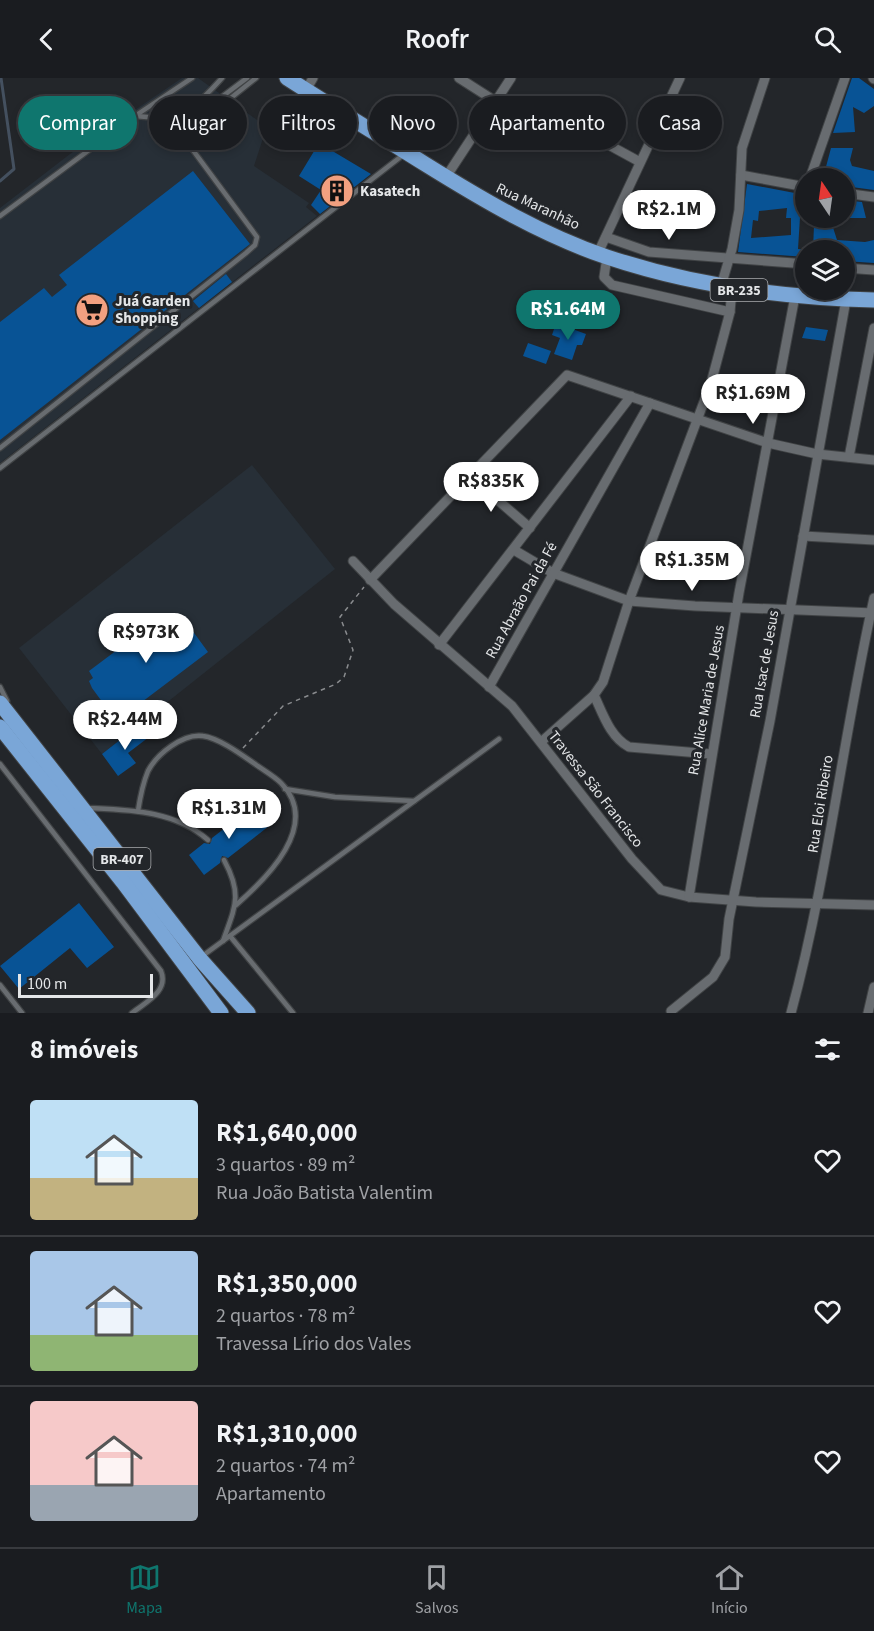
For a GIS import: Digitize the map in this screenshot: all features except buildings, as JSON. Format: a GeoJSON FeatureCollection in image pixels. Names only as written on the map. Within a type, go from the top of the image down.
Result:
{"type":"FeatureCollection","features":[{"type":"Feature","properties":{"kind":"highway","name":"Rua Maranhão"},"geometry":{"type":"LineString","coordinates":[[286,78],[309,84],[407,153],[516,217],[603,255],[726,288],[795,297]]}},
{"type":"Feature","properties":{"kind":"highway","name":"Rua Maranhão"},"geometry":{"type":"LineString","coordinates":[[855,300],[874,300]]}},
{"type":"Feature","properties":{"kind":"highway","name":"BR-407"},"geometry":{"type":"LineString","coordinates":[[0,703],[200,958],[248,1013]]}},
{"type":"Feature","properties":{"kind":"highway","name":"BR-407"},"geometry":{"type":"LineString","coordinates":[[0,726],[136,899],[221,1013]]}},
{"type":"Feature","properties":{"kind":"street"},"geometry":{"type":"LineString","coordinates":[[459,78],[487,96]]}},
{"type":"Feature","properties":{"kind":"street"},"geometry":{"type":"LineString","coordinates":[[498,96],[511,78]]}},
{"type":"Feature","properties":{"kind":"street"},"geometry":{"type":"LineString","coordinates":[[680,78],[606,237],[603,255],[604,277],[612,285],[730,312]]}},
{"type":"Feature","properties":{"kind":"street"},"geometry":{"type":"LineString","coordinates":[[541,742],[594,695],[610,665],[629,601],[698,422],[730,312],[726,288],[729,259],[739,210],[742,148],[765,78]]}},
{"type":"Feature","properties":{"kind":"street"},"geometry":{"type":"LineString","coordinates":[[813,168],[844,78]]}},
{"type":"Feature","properties":{"kind":"street"},"geometry":{"type":"LineString","coordinates":[[446,177],[469,141]]}},
{"type":"Feature","properties":{"kind":"street"},"geometry":{"type":"LineString","coordinates":[[618,150],[640,162]]}},
{"type":"Feature","properties":{"kind":"street"},"geometry":{"type":"LineString","coordinates":[[741,175],[795,185]]}},
{"type":"Feature","properties":{"kind":"street"},"geometry":{"type":"LineString","coordinates":[[855,194],[874,197]]}},
{"type":"Feature","properties":{"kind":"street"},"geometry":{"type":"LineString","coordinates":[[606,237],[649,252],[795,263]]}},
{"type":"Feature","properties":{"kind":"street"},"geometry":{"type":"LineString","coordinates":[[855,269],[874,270]]}},
{"type":"Feature","properties":{"kind":"street","name":"Rua Alice Maria de Jesus"},"geometry":{"type":"LineString","coordinates":[[689,897],[711,754],[795,297]]}},
{"type":"Feature","properties":{"kind":"street","name":"Rua Isac de Jesus"},"geometry":{"type":"LineString","coordinates":[[671,1011],[719,969],[725,957],[846,300]]}},
{"type":"Feature","properties":{"kind":"street"},"geometry":{"type":"LineString","coordinates":[[849,458],[874,328]]}},
{"type":"Feature","properties":{"kind":"street"},"geometry":{"type":"LineString","coordinates":[[370,580],[567,375],[631,396],[698,422],[768,444],[817,454],[874,460]]}},
{"type":"Feature","properties":{"kind":"street"},"geometry":{"type":"LineString","coordinates":[[439,645],[631,396]]}},
{"type":"Feature","properties":{"kind":"street","name":"Rua Abraão Pai da Fé"},"geometry":{"type":"LineString","coordinates":[[489,687],[650,403]]}},
{"type":"Feature","properties":{"kind":"street"},"geometry":{"type":"LineString","coordinates":[[471,477],[530,528]]}},
{"type":"Feature","properties":{"kind":"street"},"geometry":{"type":"LineString","coordinates":[[803,536],[874,540]]}},
{"type":"Feature","properties":{"kind":"street"},"geometry":{"type":"LineString","coordinates":[[514,550],[553,573],[629,601],[872,613]]}},
{"type":"Feature","properties":{"kind":"street","name":"Travessa São Francisco"},"geometry":{"type":"LineString","coordinates":[[352,561],[439,645],[512,706],[648,879],[661,890],[689,897],[874,905]]}},
{"type":"Feature","properties":{"kind":"street","name":"Rua Eloi Ribeiro"},"geometry":{"type":"LineString","coordinates":[[791,1013],[808,950],[874,598]]}},
{"type":"Feature","properties":{"kind":"street"},"geometry":{"type":"LineString","coordinates":[[594,695],[612,733],[620,742],[629,747],[711,754]]}},
{"type":"Feature","properties":{"kind":"street"},"geometry":{"type":"LineString","coordinates":[[868,1013],[874,987]]}},
{"type":"Feature","properties":{"kind":"lane"},"geometry":{"type":"LineString","coordinates":[[137,115],[192,78]]}},
{"type":"Feature","properties":{"kind":"lane"},"geometry":{"type":"LineString","coordinates":[[207,96],[222,78]]}},
{"type":"Feature","properties":{"kind":"lane"},"geometry":{"type":"LineString","coordinates":[[223,96],[247,78]]}},
{"type":"Feature","properties":{"kind":"lane"},"geometry":{"type":"LineString","coordinates":[[233,96],[256,78]]}},
{"type":"Feature","properties":{"kind":"lane"},"geometry":{"type":"LineString","coordinates":[[0,216],[89,150]]}},
{"type":"Feature","properties":{"kind":"lane"},"geometry":{"type":"LineString","coordinates":[[0,448],[255,245],[257,237],[192,150]]}},
{"type":"Feature","properties":{"kind":"lane"},"geometry":{"type":"LineString","coordinates":[[0,468],[407,153]]}},
{"type":"Feature","properties":{"kind":"lane"},"geometry":{"type":"LineString","coordinates":[[0,687],[22,731]]}},
{"type":"Feature","properties":{"kind":"lane"},"geometry":{"type":"LineString","coordinates":[[138,811],[148,771],[159,758],[183,740],[205,736],[238,753],[282,783],[294,812],[286,849],[272,871],[236,905]]}},
{"type":"Feature","properties":{"kind":"lane"},"geometry":{"type":"LineString","coordinates":[[200,958],[499,739]]}},
{"type":"Feature","properties":{"kind":"lane"},"geometry":{"type":"LineString","coordinates":[[0,764],[161,971],[164,979],[162,987],[132,1013]]}},
{"type":"Feature","properties":{"kind":"lane"},"geometry":{"type":"LineString","coordinates":[[285,789],[336,797],[414,801]]}},
{"type":"Feature","properties":{"kind":"lane"},"geometry":{"type":"LineString","coordinates":[[82,808],[138,811],[185,824],[208,840]]}},
{"type":"Feature","properties":{"kind":"lane"},"geometry":{"type":"LineString","coordinates":[[223,941],[236,905],[234,879],[224,861]]}},
{"type":"Feature","properties":{"kind":"lane"},"geometry":{"type":"LineString","coordinates":[[230,936],[293,1013]]}},
{"type":"Feature","properties":{"kind":"lane"},"geometry":{"type":"LineString","coordinates":[[0,985],[22,1013]]}},
{"type":"Feature","properties":{"kind":"path"},"geometry":{"type":"LineString","coordinates":[[238,753],[283,706],[336,684],[344,677],[352,650],[340,617],[370,580]]}},
{"type":"Feature","properties":{"kind":"shaded area"},"geometry":{"type":"Polygon","coordinates":[[[182,78],[198,78],[223,96],[155,96],[182,78]]]}},
{"type":"Feature","properties":{"kind":"shaded area"},"geometry":{"type":"Polygon","coordinates":[[[149,100],[149,150],[247,150],[247,113],[259,121],[259,150],[254,166],[309,203],[306,207],[317,216],[0,463],[0,208],[76,150],[137,150],[137,109],[149,100]]]}},
{"type":"Feature","properties":{"kind":"shaded area"},"geometry":{"type":"Polygon","coordinates":[[[252,465],[335,569],[102,754],[19,648],[252,465]]]}},
{"type":"Feature","properties":{"kind":"waterway"},"geometry":{"type":"LineString","coordinates":[[0,181],[14,169],[1,78]]}},
{"type":"Feature","properties":{"kind":"place","name":"Kasatech"},"geometry":{"type":"Point","coordinates":[337,191]}},
{"type":"Feature","properties":{"kind":"place","name":"Juá Garden Shopping"},"geometry":{"type":"Point","coordinates":[92,310]}}]}
